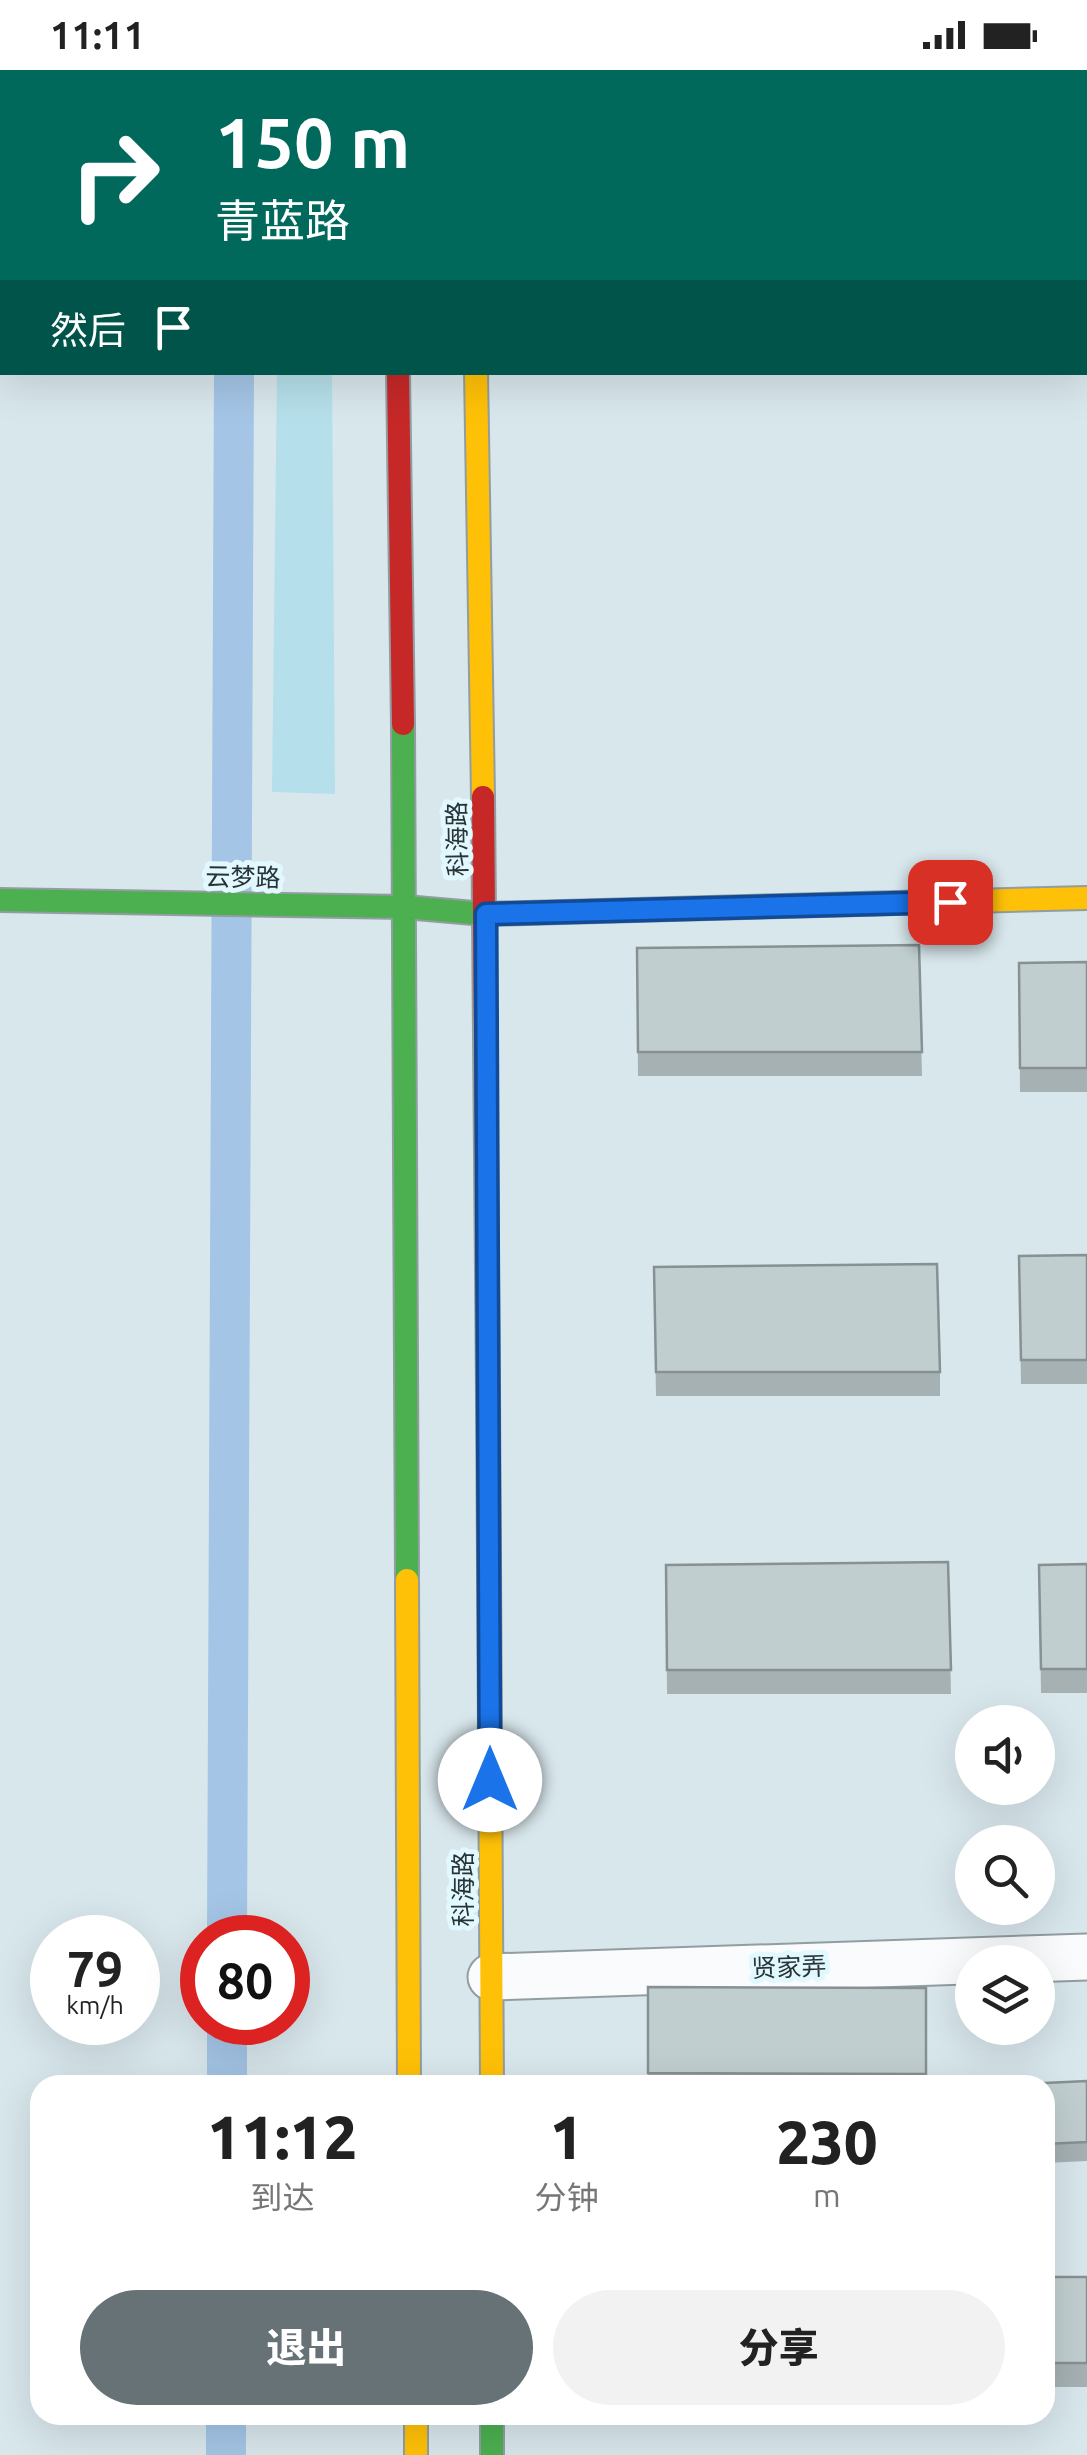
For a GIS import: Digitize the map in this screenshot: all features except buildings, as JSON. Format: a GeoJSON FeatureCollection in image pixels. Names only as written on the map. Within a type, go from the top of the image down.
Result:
{"type":"FeatureCollection","features":[{"type":"Feature","properties":{"kind":"main road"},"geometry":{"type":"LineString","coordinates":[[398,375],[405,907],[409,2075]]}},
{"type":"Feature","properties":{"kind":"main road","name":"科海路"},"geometry":{"type":"LineString","coordinates":[[476,375],[486,914],[492,2075]]}},
{"type":"Feature","properties":{"kind":"main road","name":"云梦路"},"geometry":{"type":"LineString","coordinates":[[0,900],[405,907],[486,914],[1087,898]]}},
{"type":"Feature","properties":{"kind":"main road"},"geometry":{"type":"LineString","coordinates":[[416,2425],[416,2455]]}},
{"type":"Feature","properties":{"kind":"main road"},"geometry":{"type":"LineString","coordinates":[[492,2425],[492,2455]]}},
{"type":"Feature","properties":{"kind":"street","name":"贤家弄"},"geometry":{"type":"LineString","coordinates":[[492,1976],[1087,1957]]}},
{"type":"Feature","properties":{"kind":"shaded area"},"geometry":{"type":"Polygon","coordinates":[[[277,375],[332,375],[335,794],[272,792],[277,375]]]}},
{"type":"Feature","properties":{"kind":"waterway"},"geometry":{"type":"LineString","coordinates":[[227,1915],[234,375]]}},
{"type":"Feature","properties":{"kind":"waterway"},"geometry":{"type":"LineString","coordinates":[[227,2045],[227,2075]]}},
{"type":"Feature","properties":{"kind":"waterway"},"geometry":{"type":"LineString","coordinates":[[226,2425],[226,2455]]}},
{"type":"Feature","properties":{"kind":"traffic: fast"},"geometry":{"type":"LineString","coordinates":[[403,724],[407,1580]]}},
{"type":"Feature","properties":{"kind":"traffic: fast"},"geometry":{"type":"LineString","coordinates":[[0,900],[405,907],[485,914],[783,906]]}},
{"type":"Feature","properties":{"kind":"traffic: fast"},"geometry":{"type":"LineString","coordinates":[[492,2425],[492,2455]]}},
{"type":"Feature","properties":{"kind":"traffic: slow"},"geometry":{"type":"LineString","coordinates":[[476,375],[483,797]]}},
{"type":"Feature","properties":{"kind":"traffic: slow"},"geometry":{"type":"LineString","coordinates":[[783,906],[1087,898]]}},
{"type":"Feature","properties":{"kind":"traffic: slow"},"geometry":{"type":"LineString","coordinates":[[488,1393],[492,2075]]}},
{"type":"Feature","properties":{"kind":"traffic: slow"},"geometry":{"type":"LineString","coordinates":[[407,1580],[409,2075]]}},
{"type":"Feature","properties":{"kind":"traffic: slow"},"geometry":{"type":"LineString","coordinates":[[416,2425],[416,2455]]}},
{"type":"Feature","properties":{"kind":"traffic: jam"},"geometry":{"type":"LineString","coordinates":[[398,375],[403,724]]}},
{"type":"Feature","properties":{"kind":"traffic: jam"},"geometry":{"type":"LineString","coordinates":[[483,797],[488,1393]]}},
{"type":"Feature","properties":{"kind":"route"},"geometry":{"type":"LineString","coordinates":[[490,1780],[486,914],[950,902]]}}]}
